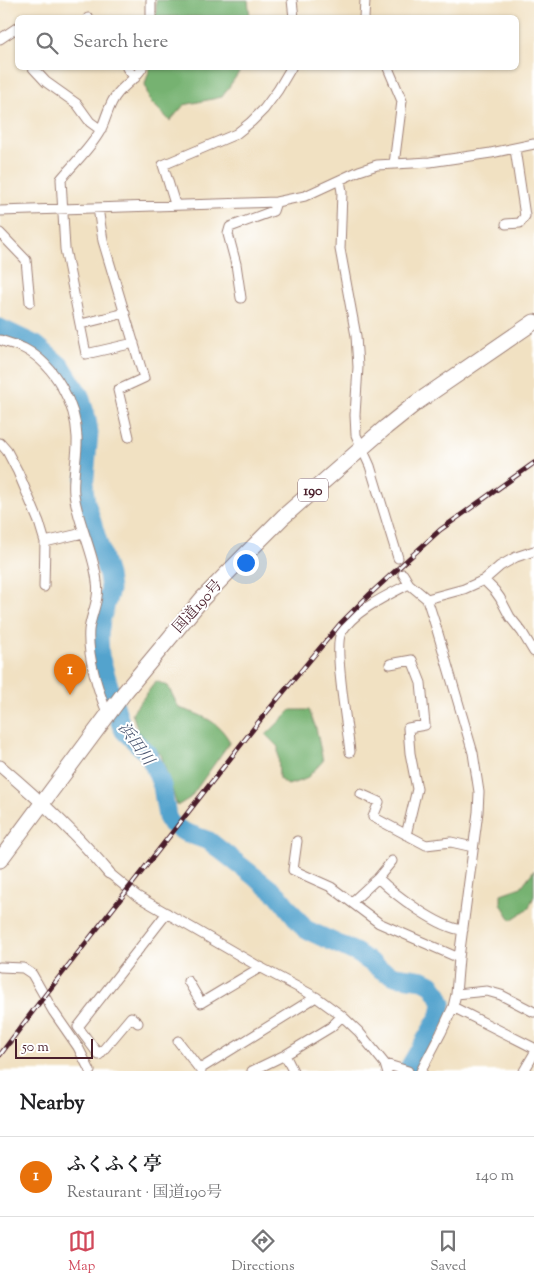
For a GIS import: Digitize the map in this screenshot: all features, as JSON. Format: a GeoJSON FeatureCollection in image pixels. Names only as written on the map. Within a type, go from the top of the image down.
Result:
{"type":"FeatureCollection","features":[{"type":"Feature","properties":{"kind":"highway","name":"国道190号"},"geometry":{"type":"LineString","coordinates":[[0,860],[124,693],[202,599],[283,516],[416,403],[534,322]]}},
{"type":"Feature","properties":{"kind":"street"},"geometry":{"type":"LineString","coordinates":[[151,0],[151,15]]}},
{"type":"Feature","properties":{"kind":"street"},"geometry":{"type":"LineString","coordinates":[[292,0],[294,15]]}},
{"type":"Feature","properties":{"kind":"street"},"geometry":{"type":"LineString","coordinates":[[364,15],[365,0]]}},
{"type":"Feature","properties":{"kind":"street"},"geometry":{"type":"LineString","coordinates":[[0,39],[15,29]]}},
{"type":"Feature","properties":{"kind":"street"},"geometry":{"type":"LineString","coordinates":[[35,70],[46,82],[77,104],[90,122],[101,130]]}},
{"type":"Feature","properties":{"kind":"street"},"geometry":{"type":"LineString","coordinates":[[129,70],[135,78]]}},
{"type":"Feature","properties":{"kind":"street"},"geometry":{"type":"LineString","coordinates":[[134,343],[86,354],[65,249],[61,179],[90,146],[101,130],[109,107],[118,93],[135,78],[141,70]]}},
{"type":"Feature","properties":{"kind":"street"},"geometry":{"type":"LineString","coordinates":[[175,204],[163,165],[236,134],[264,109],[278,90],[289,70]]}},
{"type":"Feature","properties":{"kind":"street"},"geometry":{"type":"LineString","coordinates":[[389,70],[402,101],[394,164]]}},
{"type":"Feature","properties":{"kind":"street"},"geometry":{"type":"LineString","coordinates":[[0,211],[276,202],[305,196],[359,171],[377,165],[430,162],[515,149],[534,144]]}},
{"type":"Feature","properties":{"kind":"street"},"geometry":{"type":"LineString","coordinates":[[506,224],[520,222],[525,216],[515,149]]}},
{"type":"Feature","properties":{"kind":"street"},"geometry":{"type":"LineString","coordinates":[[340,180],[342,192],[340,248],[356,336],[358,367],[355,415],[356,435],[370,466],[398,558]]}},
{"type":"Feature","properties":{"kind":"street"},"geometry":{"type":"LineString","coordinates":[[241,298],[236,264],[228,234],[230,227],[273,211],[276,202]]}},
{"type":"Feature","properties":{"kind":"street"},"geometry":{"type":"LineString","coordinates":[[98,208],[103,241],[144,378],[118,390],[129,437]]}},
{"type":"Feature","properties":{"kind":"street"},"geometry":{"type":"LineString","coordinates":[[0,233],[26,260],[30,302]]}},
{"type":"Feature","properties":{"kind":"street"},"geometry":{"type":"LineString","coordinates":[[81,324],[125,313]]}},
{"type":"Feature","properties":{"kind":"street"},"geometry":{"type":"LineString","coordinates":[[0,340],[25,349],[41,361],[58,382],[75,418],[78,438],[73,476],[74,494],[83,533],[95,569],[98,594],[89,631],[90,660],[100,695],[109,713]]}},
{"type":"Feature","properties":{"kind":"street"},"geometry":{"type":"LineString","coordinates":[[0,443],[18,472],[46,542],[44,587]]}},
{"type":"Feature","properties":{"kind":"street"},"geometry":{"type":"LineString","coordinates":[[46,542],[83,533]]}},
{"type":"Feature","properties":{"kind":"street"},"geometry":{"type":"LineString","coordinates":[[427,599],[464,589],[484,580],[516,557],[534,551]]}},
{"type":"Feature","properties":{"kind":"street"},"geometry":{"type":"LineString","coordinates":[[403,574],[410,584],[427,599],[467,728],[477,774],[478,812],[456,994],[453,1007],[421,1071]]}},
{"type":"Feature","properties":{"kind":"street"},"geometry":{"type":"LineString","coordinates":[[484,580],[496,591],[510,618],[522,632],[534,652]]}},
{"type":"Feature","properties":{"kind":"street"},"geometry":{"type":"LineString","coordinates":[[350,752],[338,654],[341,634],[361,612],[380,599],[410,584]]}},
{"type":"Feature","properties":{"kind":"street"},"geometry":{"type":"LineString","coordinates":[[390,664],[412,660],[421,683],[425,725],[408,728],[410,753],[417,789],[406,835]]}},
{"type":"Feature","properties":{"kind":"street"},"geometry":{"type":"LineString","coordinates":[[0,766],[42,802],[80,839],[108,872],[137,896],[316,997],[360,1032],[386,1067],[405,1070]]}},
{"type":"Feature","properties":{"kind":"street"},"geometry":{"type":"LineString","coordinates":[[361,794],[380,802],[373,817],[426,846],[451,842],[474,847]]}},
{"type":"Feature","properties":{"kind":"street"},"geometry":{"type":"LineString","coordinates":[[297,841],[294,870],[331,886],[379,922],[459,958]]}},
{"type":"Feature","properties":{"kind":"street"},"geometry":{"type":"LineString","coordinates":[[352,902],[378,878],[392,861]]}},
{"type":"Feature","properties":{"kind":"street"},"geometry":{"type":"LineString","coordinates":[[378,878],[424,915],[456,930],[463,930]]}},
{"type":"Feature","properties":{"kind":"street"},"geometry":{"type":"LineString","coordinates":[[138,1023],[131,1017],[99,1055],[78,1027],[167,913]]}},
{"type":"Feature","properties":{"kind":"street"},"geometry":{"type":"LineString","coordinates":[[0,967],[23,968],[32,974],[52,1011],[78,1046],[90,1071]]}},
{"type":"Feature","properties":{"kind":"street"},"geometry":{"type":"LineString","coordinates":[[188,981],[201,1003],[261,967]]}},
{"type":"Feature","properties":{"kind":"street"},"geometry":{"type":"LineString","coordinates":[[456,994],[487,991],[501,995],[534,1012]]}},
{"type":"Feature","properties":{"kind":"street"},"geometry":{"type":"LineString","coordinates":[[178,1041],[201,1070],[316,997]]}},
{"type":"Feature","properties":{"kind":"street"},"geometry":{"type":"LineString","coordinates":[[453,1007],[534,1048]]}},
{"type":"Feature","properties":{"kind":"street"},"geometry":{"type":"LineString","coordinates":[[252,1071],[285,1055],[331,1027],[342,1016]]}},
{"type":"Feature","properties":{"kind":"street"},"geometry":{"type":"LineString","coordinates":[[524,1071],[534,1054]]}},
{"type":"Feature","properties":{"kind":"street"},"geometry":{"type":"LineString","coordinates":[[285,1055],[293,1071]]}},
{"type":"Feature","properties":{"kind":"green space"},"geometry":{"type":"Polygon","coordinates":[[[156,0],[248,0],[250,15],[156,15],[156,0]]]}},
{"type":"Feature","properties":{"kind":"green space"},"geometry":{"type":"Polygon","coordinates":[[[149,70],[241,70],[222,97],[184,105],[170,121],[149,100],[145,84],[149,70]]]}},
{"type":"Feature","properties":{"kind":"green space"},"geometry":{"type":"Polygon","coordinates":[[[156,681],[168,686],[179,708],[202,716],[214,723],[230,742],[190,798],[177,806],[161,755],[138,731],[132,713],[156,681]]]}},
{"type":"Feature","properties":{"kind":"green space"},"geometry":{"type":"Polygon","coordinates":[[[291,710],[309,710],[316,728],[323,761],[306,779],[288,785],[279,779],[278,747],[266,735],[291,710]]]}},
{"type":"Feature","properties":{"kind":"green space"},"geometry":{"type":"Polygon","coordinates":[[[534,870],[534,896],[529,908],[511,920],[501,904],[501,894],[521,887],[534,870]]]}},
{"type":"Feature","properties":{"kind":"waterway","name":"浜田川"},"geometry":{"type":"LineString","coordinates":[[0,328],[36,345],[62,367],[80,396],[89,433],[84,488],[86,502],[108,575],[110,590],[101,620],[99,635],[100,656],[124,731],[147,753],[154,766],[162,786],[167,817],[171,824],[184,832],[209,841],[278,895],[305,929],[357,953],[383,971],[395,976],[423,980],[431,984],[442,1003],[440,1015],[407,1071]]}},
{"type":"Feature","properties":{"kind":"railway"},"geometry":{"type":"LineString","coordinates":[[0,1055],[261,719],[340,624],[440,530],[534,463]]}},
{"type":"Feature","properties":{"kind":"place","name":"ふくふく亭"},"geometry":{"type":"Point","coordinates":[70,695]}}]}
